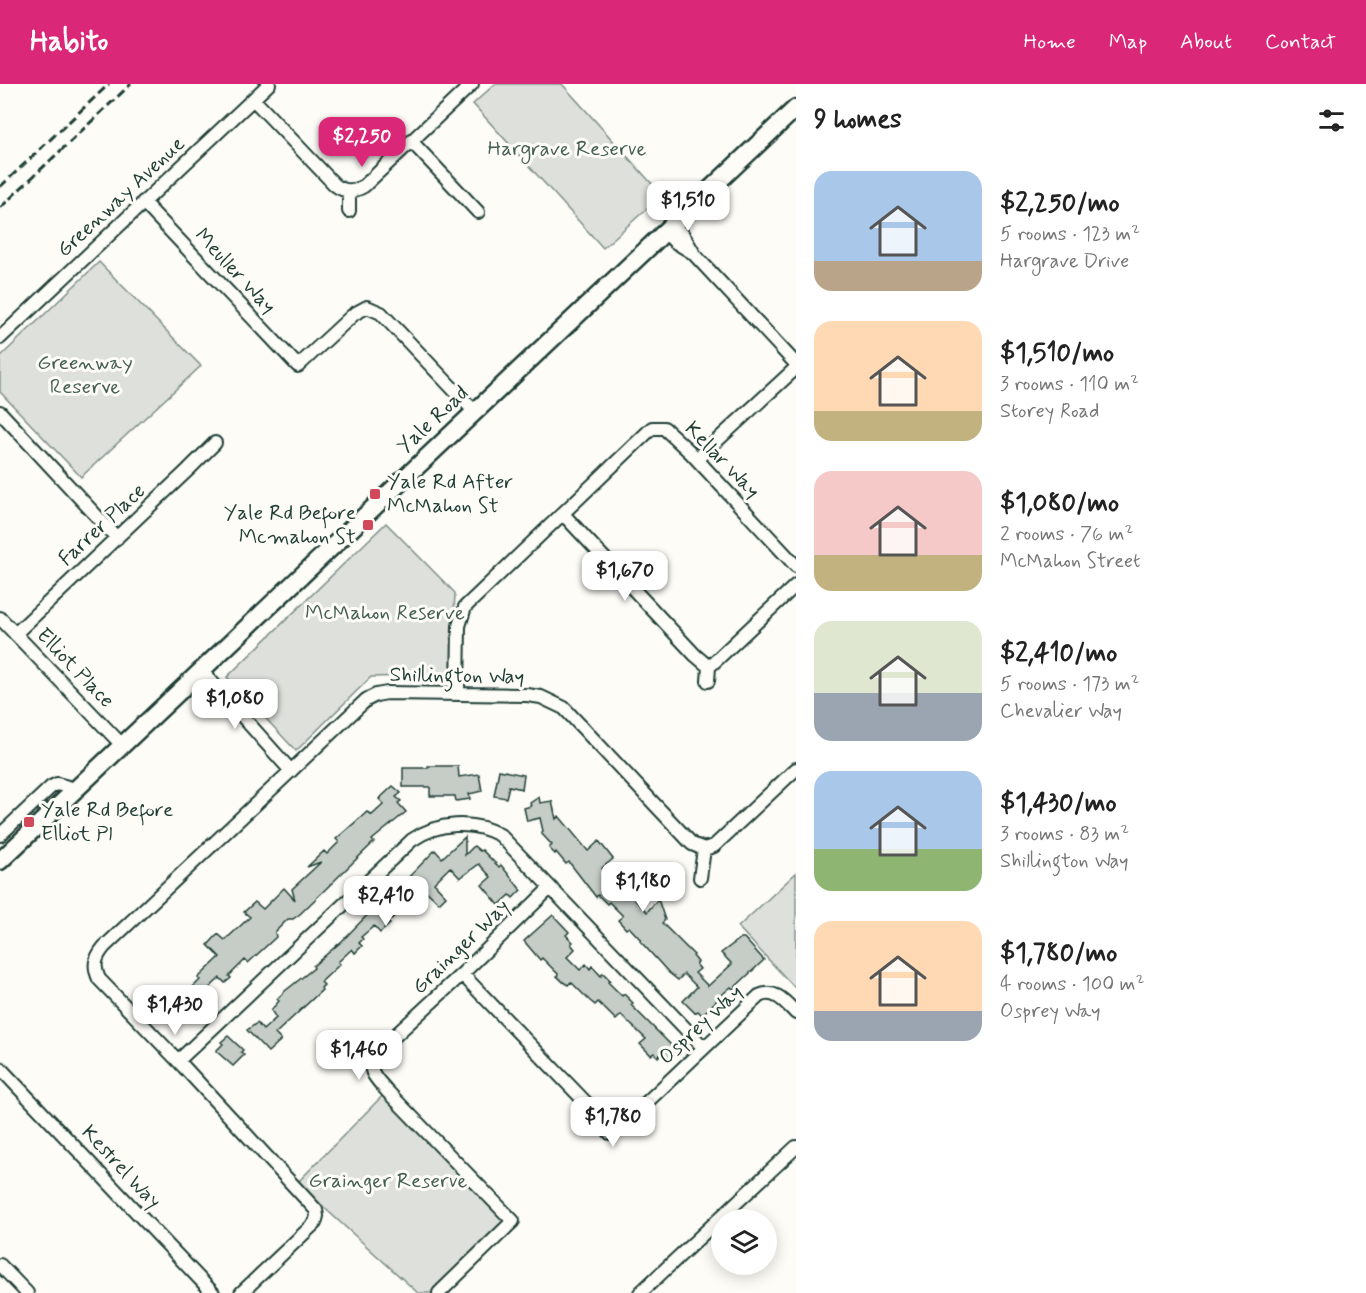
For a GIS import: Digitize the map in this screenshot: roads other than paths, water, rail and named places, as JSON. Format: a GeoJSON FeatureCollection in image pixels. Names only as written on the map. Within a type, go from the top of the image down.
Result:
{"type":"FeatureCollection","features":[{"type":"Feature","properties":{"kind":"main road","name":"Yale Road"},"geometry":{"type":"LineString","coordinates":[[0,861],[796,108]]}},
{"type":"Feature","properties":{"kind":"street","name":"Greenway Avenue"},"geometry":{"type":"LineString","coordinates":[[0,338],[269,84]]}},
{"type":"Feature","properties":{"kind":"street"},"geometry":{"type":"LineString","coordinates":[[253,99],[335,185],[349,191],[364,186],[472,84]]}},
{"type":"Feature","properties":{"kind":"street"},"geometry":{"type":"LineString","coordinates":[[412,142],[478,212]]}},
{"type":"Feature","properties":{"kind":"street"},"geometry":{"type":"LineString","coordinates":[[349,191],[349,211]]}},
{"type":"Feature","properties":{"kind":"street","name":"Meuller Way"},"geometry":{"type":"LineString","coordinates":[[143,202],[298,371],[354,314],[367,307],[381,313],[475,412]]}},
{"type":"Feature","properties":{"kind":"street"},"geometry":{"type":"LineString","coordinates":[[669,228],[675,242],[693,253],[796,366],[697,459]]}},
{"type":"Feature","properties":{"kind":"street"},"geometry":{"type":"LineString","coordinates":[[0,412],[117,538]]}},
{"type":"Feature","properties":{"kind":"street","name":"Kellar Way"},"geometry":{"type":"LineString","coordinates":[[458,693],[459,626],[465,607],[652,429],[664,429],[697,459],[796,566]]}},
{"type":"Feature","properties":{"kind":"street","name":"Farrer Place"},"geometry":{"type":"LineString","coordinates":[[15,634],[215,443]]}},
{"type":"Feature","properties":{"kind":"street"},"geometry":{"type":"LineString","coordinates":[[563,514],[695,655],[709,667]]}},
{"type":"Feature","properties":{"kind":"street"},"geometry":{"type":"LineString","coordinates":[[708,681],[709,667],[796,585]]}},
{"type":"Feature","properties":{"kind":"street","name":"Elliot Place"},"geometry":{"type":"LineString","coordinates":[[0,618],[122,745]]}},
{"type":"Feature","properties":{"kind":"street"},"geometry":{"type":"LineString","coordinates":[[201,670],[291,771]]}},
{"type":"Feature","properties":{"kind":"street","name":"Shillington Way"},"geometry":{"type":"LineString","coordinates":[[241,1293],[315,1223],[316,1210],[99,979],[94,964],[97,956],[366,700],[376,695],[403,692],[527,695],[554,702],[564,708],[601,746],[692,844],[704,849]]}},
{"type":"Feature","properties":{"kind":"street"},"geometry":{"type":"LineString","coordinates":[[700,878],[704,849],[714,846],[796,769]]}},
{"type":"Feature","properties":{"kind":"street"},"geometry":{"type":"LineString","coordinates":[[0,835],[51,787],[57,784],[75,789]]}},
{"type":"Feature","properties":{"kind":"street"},"geometry":{"type":"LineString","coordinates":[[178,1061],[412,840],[423,832],[437,827],[452,826],[486,828],[500,835],[704,1048]]}},
{"type":"Feature","properties":{"kind":"street","name":"Grainger Way"},"geometry":{"type":"LineString","coordinates":[[439,1293],[513,1221],[387,1091],[372,1073],[371,1062],[373,1056],[550,888]]}},
{"type":"Feature","properties":{"kind":"street","name":"Osprey Way"},"geometry":{"type":"LineString","coordinates":[[462,974],[595,1112],[610,1133],[628,1119],[759,996],[764,993],[776,995],[796,1013]]}},
{"type":"Feature","properties":{"kind":"street","name":"Kestrel Way"},"geometry":{"type":"LineString","coordinates":[[0,1068],[213,1293]]}},
{"type":"Feature","properties":{"kind":"street"},"geometry":{"type":"LineString","coordinates":[[640,1293],[796,1147]]}},
{"type":"Feature","properties":{"kind":"street"},"geometry":{"type":"LineString","coordinates":[[0,1265],[27,1293]]}},
{"type":"Feature","properties":{"kind":"railway"},"geometry":{"type":"LineString","coordinates":[[0,187],[109,84]]}},
{"type":"Feature","properties":{"kind":"railway"},"geometry":{"type":"LineString","coordinates":[[0,208],[131,84]]}},
{"type":"Feature","properties":{"kind":"place","name":"Yale Rd After McMahon St"},"geometry":{"type":"Point","coordinates":[375,494]}},
{"type":"Feature","properties":{"kind":"place","name":"Yale Rd Before Mcmahon St"},"geometry":{"type":"Point","coordinates":[368,525]}},
{"type":"Feature","properties":{"kind":"place","name":"Yale Rd Before Elliot Pl"},"geometry":{"type":"Point","coordinates":[29,822]}},
{"type":"Feature","properties":{"kind":"park label","name":"Hargrave Reserve"},"geometry":{"type":"Point","coordinates":[567,149]}},
{"type":"Feature","properties":{"kind":"park label","name":"Greenway Reserve"},"geometry":{"type":"Point","coordinates":[85,375]}},
{"type":"Feature","properties":{"kind":"park label","name":"McMahon Reserve"},"geometry":{"type":"Point","coordinates":[385,613]}},
{"type":"Feature","properties":{"kind":"park label","name":"Grainger Reserve"},"geometry":{"type":"Point","coordinates":[388,1181]}}]}
